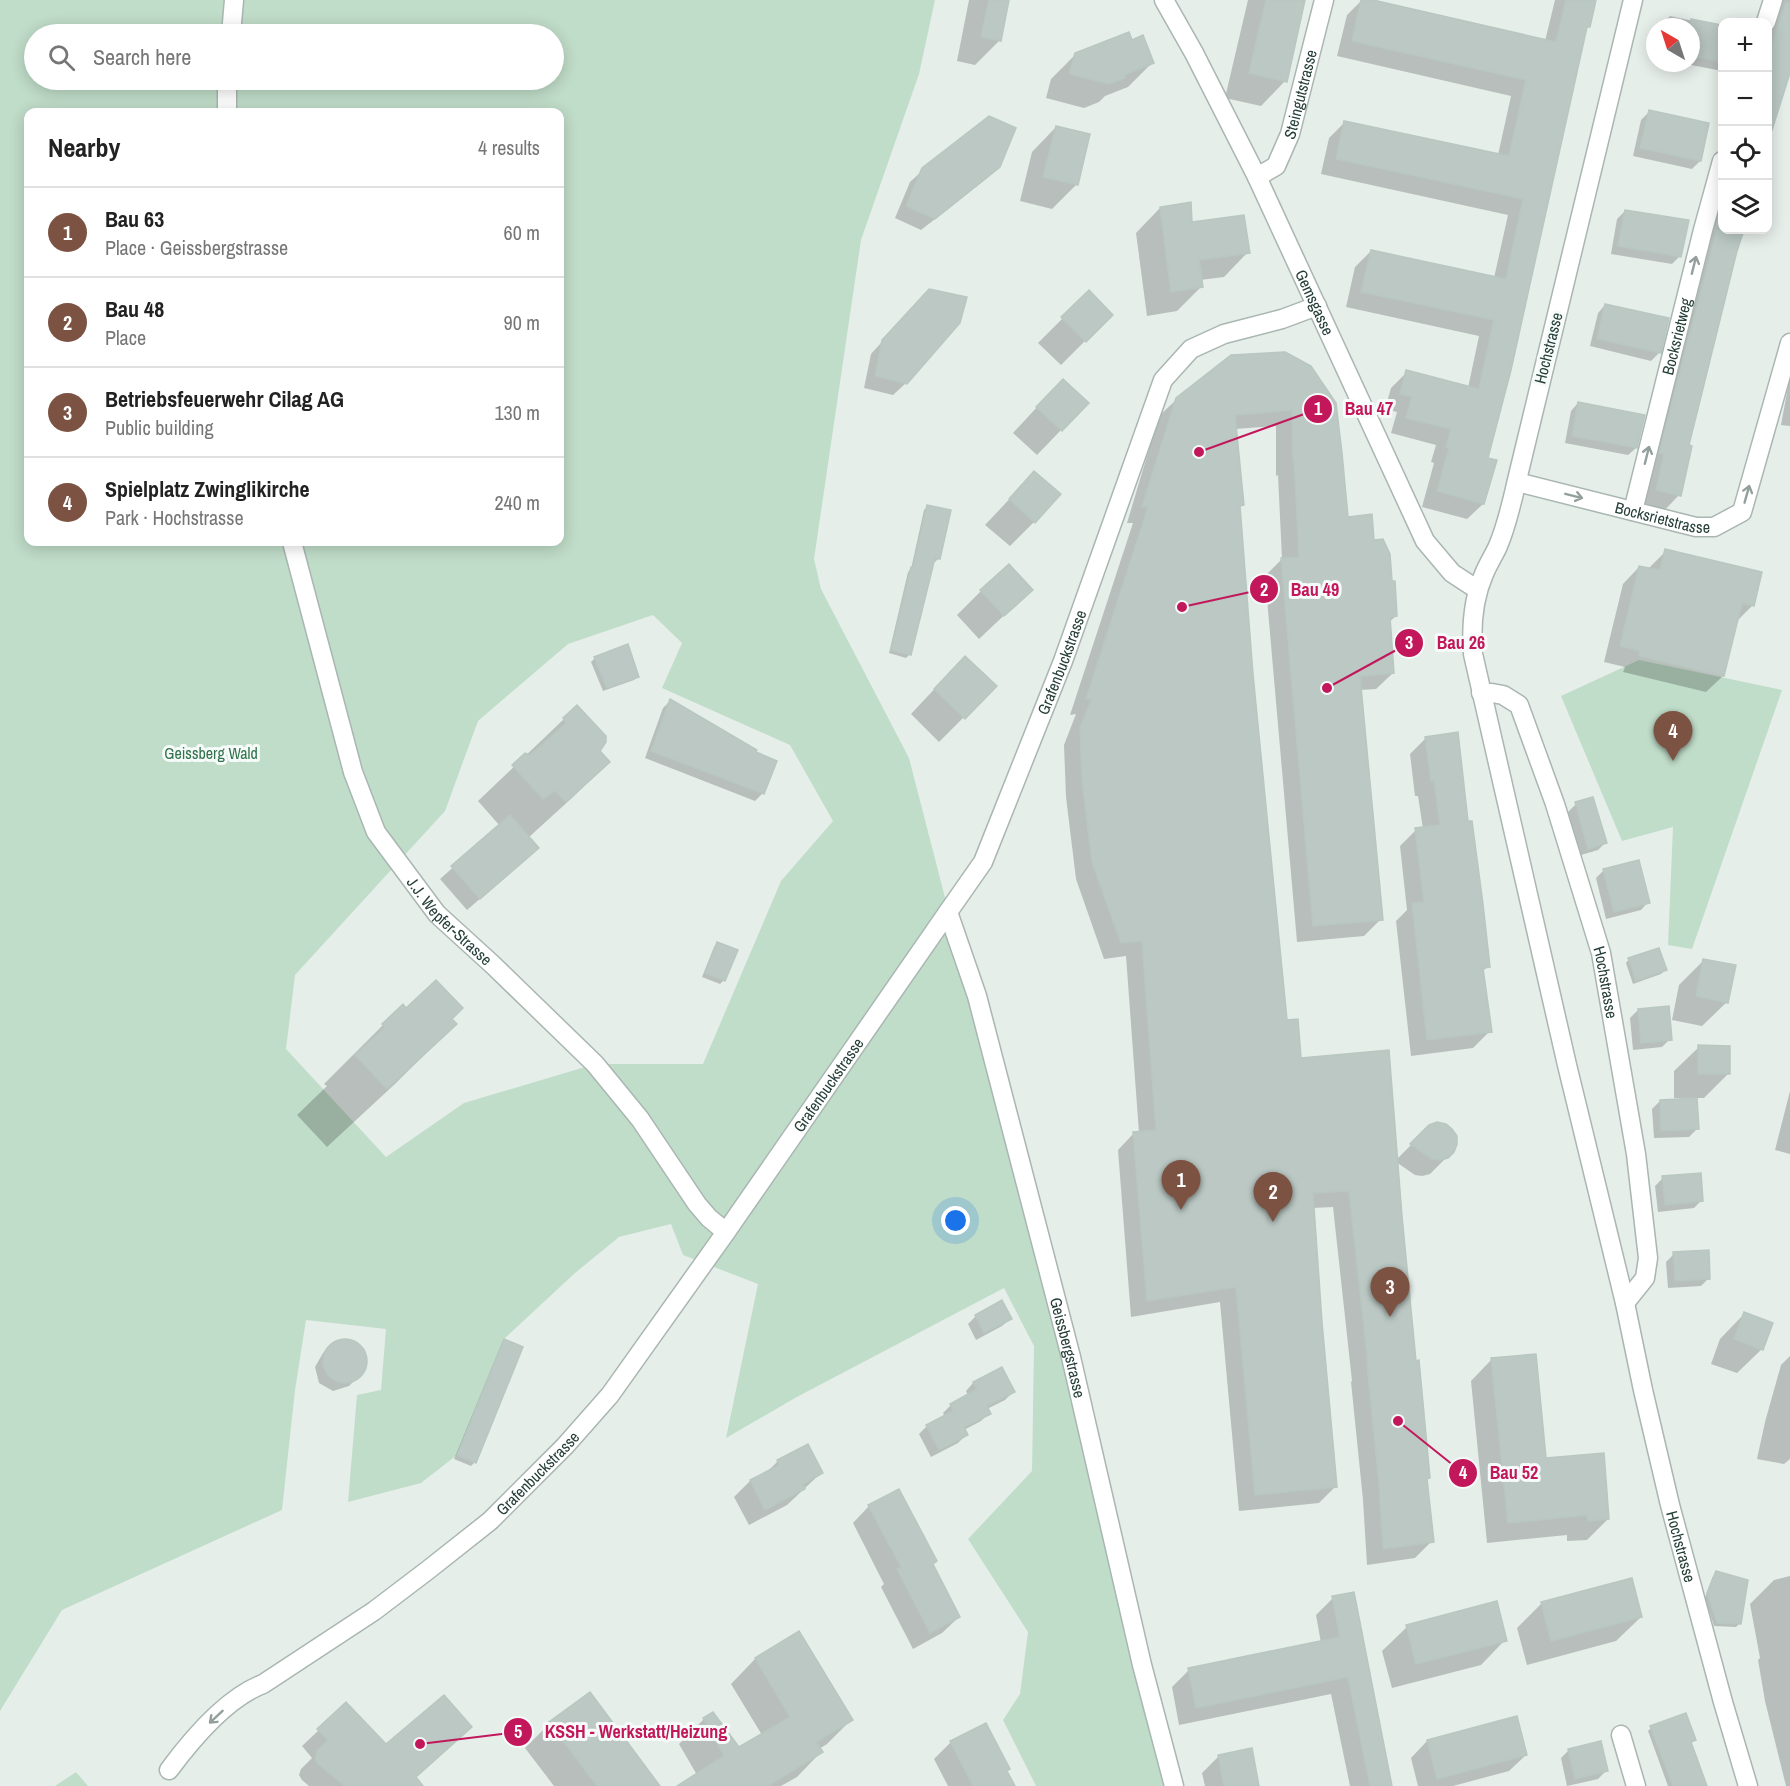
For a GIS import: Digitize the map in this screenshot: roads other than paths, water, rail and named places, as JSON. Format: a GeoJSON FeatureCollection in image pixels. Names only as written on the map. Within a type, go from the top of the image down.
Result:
{"type":"FeatureCollection","features":[{"type":"Feature","properties":{"kind":"street"},"geometry":{"type":"LineString","coordinates":[[232,24],[234,0]]}},
{"type":"Feature","properties":{"kind":"street","name":"Gemsgasse"},"geometry":{"type":"LineString","coordinates":[[1164,0],[1257,177],[1425,541],[1452,573],[1478,590]]}},
{"type":"Feature","properties":{"kind":"street","name":"Steingutstrasse"},"geometry":{"type":"LineString","coordinates":[[1257,177],[1276,166],[1290,134],[1324,0]]}},
{"type":"Feature","properties":{"kind":"street","name":"Hochstrasse"},"geometry":{"type":"LineString","coordinates":[[1633,0],[1517,482],[1504,531],[1478,590],[1472,635],[1473,654],[1683,1559],[1748,1786]]}},
{"type":"Feature","properties":{"kind":"street"},"geometry":{"type":"LineString","coordinates":[[1767,18],[1773,0]]}},
{"type":"Feature","properties":{"kind":"street"},"geometry":{"type":"LineString","coordinates":[[227,90],[227,108]]}},
{"type":"Feature","properties":{"kind":"street","name":"Bocksrietweg"},"geometry":{"type":"LineString","coordinates":[[1633,512],[1718,176]]}},
{"type":"Feature","properties":{"kind":"street","name":"Grafenbuckstrasse"},"geometry":{"type":"LineString","coordinates":[[169,1770],[192,1740],[248,1689],[263,1684],[374,1611],[490,1521],[565,1446],[610,1395],[983,862],[1063,661],[1163,380],[1191,349],[1224,334],[1282,319],[1317,306]]}},
{"type":"Feature","properties":{"kind":"street","name":"Bocksrietstrasse"},"geometry":{"type":"LineString","coordinates":[[1517,482],[1696,527],[1714,527],[1742,512],[1790,344]]}},
{"type":"Feature","properties":{"kind":"street","name":"J.J. Wepfer-Strasse"},"geometry":{"type":"LineString","coordinates":[[293,546],[353,772],[376,832],[437,914],[595,1064],[640,1119],[697,1204],[726,1232]]}},
{"type":"Feature","properties":{"kind":"street","name":"Hochstrasse"},"geometry":{"type":"LineString","coordinates":[[1481,693],[1503,695],[1519,705],[1555,804],[1601,953],[1636,1154],[1648,1258],[1645,1278],[1625,1303]]}},
{"type":"Feature","properties":{"kind":"street","name":"Geissbergstrasse"},"geometry":{"type":"LineString","coordinates":[[948,912],[977,996],[1068,1346],[1142,1665],[1174,1786]]}},
{"type":"Feature","properties":{"kind":"street"},"geometry":{"type":"LineString","coordinates":[[1621,1735],[1636,1786]]}},
{"type":"Feature","properties":{"kind":"place","name":"Bau 47"},"geometry":{"type":"Point","coordinates":[1199,452]}},
{"type":"Feature","properties":{"kind":"place","name":"Bau 49"},"geometry":{"type":"Point","coordinates":[1182,607]}},
{"type":"Feature","properties":{"kind":"place","name":"Bau 26"},"geometry":{"type":"Point","coordinates":[1327,688]}},
{"type":"Feature","properties":{"kind":"place","name":"Spielplatz Zwinglikirche"},"geometry":{"type":"Point","coordinates":[1673,761]}},
{"type":"Feature","properties":{"kind":"place","name":"Bau 63"},"geometry":{"type":"Point","coordinates":[1181,1210]}},
{"type":"Feature","properties":{"kind":"place","name":"Bau 48"},"geometry":{"type":"Point","coordinates":[1273,1222]}},
{"type":"Feature","properties":{"kind":"place","name":"Betriebsfeuerwehr Cilag AG"},"geometry":{"type":"Point","coordinates":[1390,1317]}},
{"type":"Feature","properties":{"kind":"place","name":"Bau 52"},"geometry":{"type":"Point","coordinates":[1398,1421]}},
{"type":"Feature","properties":{"kind":"place","name":"KSSH - Werkstatt/Heizung"},"geometry":{"type":"Point","coordinates":[420,1744]}},
{"type":"Feature","properties":{"kind":"park label","name":"Geissberg Wald"},"geometry":{"type":"Point","coordinates":[211,753]}}]}
